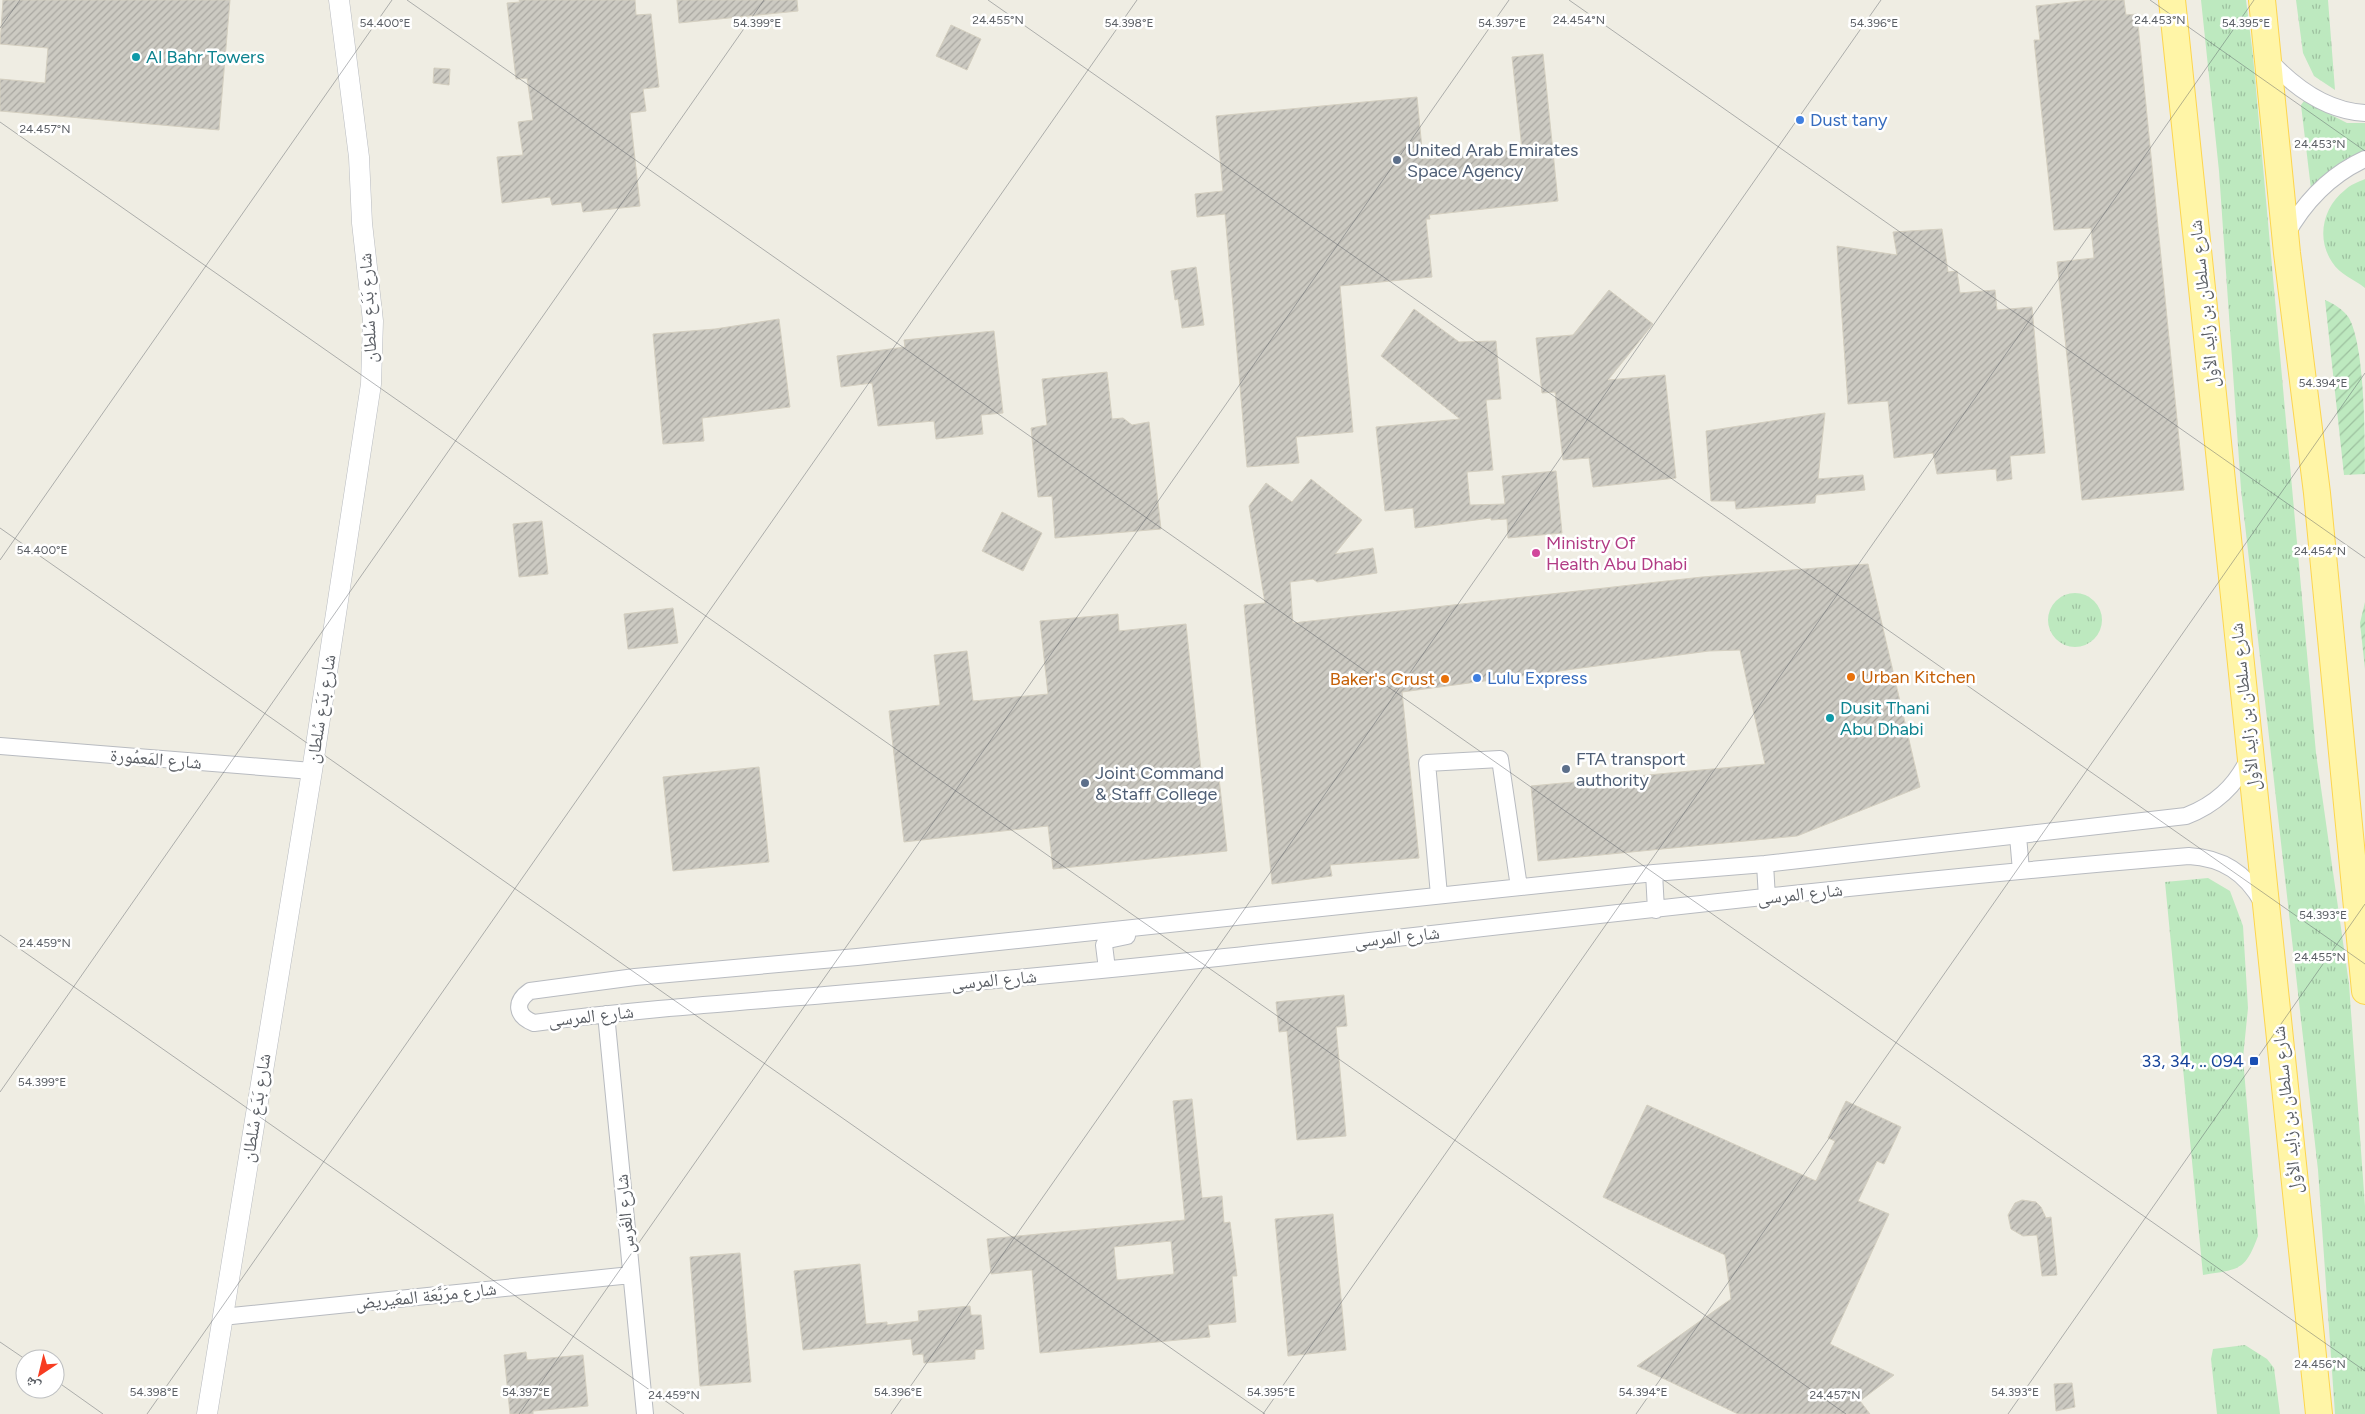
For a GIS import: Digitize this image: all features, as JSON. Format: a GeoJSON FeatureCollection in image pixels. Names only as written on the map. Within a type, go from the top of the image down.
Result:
{"type":"FeatureCollection","features":[{"type":"Feature","properties":{"kind":"main road","name":"شارع سلطان بن زايد الأول"},"geometry":{"type":"LineString","coordinates":[[2172,0],[2318,1414]]}},
{"type":"Feature","properties":{"kind":"main road"},"geometry":{"type":"LineString","coordinates":[[2262,0],[2286,234],[2317,493],[2365,991]]}},
{"type":"Feature","properties":{"kind":"street","name":"شارع بَدَع سُلطان"},"geometry":{"type":"LineString","coordinates":[[207,1414],[368,416],[373,353],[373,320],[362,223],[359,157],[339,0]]}},
{"type":"Feature","properties":{"kind":"street"},"geometry":{"type":"LineString","coordinates":[[2268,60],[2300,89],[2319,100],[2339,108],[2365,113]]}},
{"type":"Feature","properties":{"kind":"street"},"geometry":{"type":"LineString","coordinates":[[2286,234],[2311,198],[2326,183],[2344,170],[2365,159]]}},
{"type":"Feature","properties":{"kind":"street","name":"شارع المَعمُورة"},"geometry":{"type":"LineString","coordinates":[[0,746],[312,771]]}},
{"type":"Feature","properties":{"kind":"street","name":"شارع المرسى"},"geometry":{"type":"LineString","coordinates":[[2250,756],[2238,778],[2222,796],[2209,806],[2186,816],[1765,864],[1654,873],[857,956],[635,977],[530,991],[523,996],[519,1004],[520,1013],[526,1020],[534,1023],[606,1014],[1107,969],[2021,871],[2202,857],[2215,860],[2239,873],[2257,894],[2267,911]]}},
{"type":"Feature","properties":{"kind":"street"},"geometry":{"type":"LineString","coordinates":[[1439,895],[1427,763],[1500,759],[1519,887]]}},
{"type":"Feature","properties":{"kind":"street"},"geometry":{"type":"LineString","coordinates":[[2018,836],[2021,871]]}},
{"type":"Feature","properties":{"kind":"street"},"geometry":{"type":"LineString","coordinates":[[1765,864],[1767,898]]}},
{"type":"Feature","properties":{"kind":"street"},"geometry":{"type":"LineString","coordinates":[[1654,873],[1656,910]]}},
{"type":"Feature","properties":{"kind":"street"},"geometry":{"type":"LineString","coordinates":[[1107,969],[1103,949],[1108,940],[1118,937],[1186,931],[1197,920]]}},
{"type":"Feature","properties":{"kind":"street","name":"شارع الغَرس"},"geometry":{"type":"LineString","coordinates":[[606,1014],[644,1414]]}},
{"type":"Feature","properties":{"kind":"street","name":"شارع مرَبَّعَة المعَيريض"},"geometry":{"type":"LineString","coordinates":[[222,1317],[631,1275]]}},
{"type":"Feature","properties":{"kind":"green space"},"geometry":{"type":"Polygon","coordinates":[[[2201,0],[2246,0],[2253,56],[2316,753],[2349,984],[2365,1206],[2365,1414],[2335,1414],[2318,1170],[2241,489],[2219,171],[2201,0]]]}},
{"type":"Feature","properties":{"kind":"green space"},"geometry":{"type":"Polygon","coordinates":[[[2296,0],[2328,0],[2335,90],[2314,76],[2303,53],[2296,0]]]}},
{"type":"Feature","properties":{"kind":"green space"},"geometry":{"type":"Polygon","coordinates":[[[2304,101],[2347,123],[2365,123],[2365,152],[2342,162],[2311,189],[2301,105],[2304,101]]]}},
{"type":"Feature","properties":{"kind":"green space"},"geometry":{"type":"Polygon","coordinates":[[[2365,179],[2365,288],[2343,274],[2335,266],[2327,253],[2323,233],[2327,214],[2337,197],[2349,187],[2365,179]]]}},
{"type":"Feature","properties":{"kind":"green space"},"geometry":{"type":"Polygon","coordinates":[[[2325,300],[2335,305],[2349,318],[2358,349],[2363,393],[2365,474],[2344,475],[2325,300]]]}},
{"type":"Feature","properties":{"kind":"green space"},"geometry":{"type":"Polygon","coordinates":[[[2070,593],[2080,593],[2090,597],[2098,605],[2102,620],[2098,635],[2090,643],[2080,647],[2070,647],[2060,643],[2052,635],[2048,625],[2048,615],[2052,605],[2060,597],[2070,593]]]}},
{"type":"Feature","properties":{"kind":"green space"},"geometry":{"type":"Polygon","coordinates":[[[2365,602],[2365,669],[2360,623],[2365,602]]]}},
{"type":"Feature","properties":{"kind":"green space"},"geometry":{"type":"Polygon","coordinates":[[[2208,878],[2230,891],[2243,926],[2248,1008],[2243,1058],[2258,1236],[2249,1256],[2239,1267],[2203,1275],[2165,882],[2208,878]]]}},
{"type":"Feature","properties":{"kind":"green space"},"geometry":{"type":"Polygon","coordinates":[[[2245,1345],[2267,1359],[2274,1368],[2280,1414],[2217,1414],[2211,1359],[2213,1349],[2245,1345]]]}},
{"type":"Feature","properties":{"kind":"building","name":"Al Bahr Towers"},"geometry":{"type":"Polygon","coordinates":[[[3,0],[230,0],[219,130],[0,111],[0,79],[45,83],[48,48],[0,44],[3,0]]]}},
{"type":"Feature","properties":{"kind":"building"},"geometry":{"type":"Polygon","coordinates":[[[519,0],[635,0],[636,15],[651,14],[659,87],[643,89],[646,111],[630,113],[640,206],[583,212],[581,202],[552,205],[550,197],[502,203],[497,157],[523,155],[518,122],[533,120],[527,78],[516,79],[507,3],[520,2],[519,0]]]}},
{"type":"Feature","properties":{"kind":"building"},"geometry":{"type":"Polygon","coordinates":[[[677,0],[797,0],[798,11],[679,23],[677,0]]]}},
{"type":"Feature","properties":{"kind":"building"},"geometry":{"type":"Polygon","coordinates":[[[2090,0],[2124,0],[2126,15],[2137,14],[2184,490],[2082,500],[2057,262],[2094,258],[2091,228],[2054,230],[2034,40],[2040,40],[2036,6],[2090,0]]]}},
{"type":"Feature","properties":{"kind":"building"},"geometry":{"type":"Polygon","coordinates":[[[951,25],[981,39],[967,70],[936,56],[951,25]]]}},
{"type":"Feature","properties":{"kind":"building"},"geometry":{"type":"Polygon","coordinates":[[[1543,54],[1558,201],[1429,215],[1430,219],[1426,219],[1432,277],[1340,286],[1353,432],[1296,437],[1299,463],[1247,467],[1225,214],[1197,217],[1195,194],[1223,191],[1216,116],[1417,97],[1423,159],[1522,149],[1512,57],[1543,54]]]}},
{"type":"Feature","properties":{"kind":"building"},"geometry":{"type":"Polygon","coordinates":[[[434,68],[450,69],[449,85],[433,83],[434,68]]]}},
{"type":"Feature","properties":{"kind":"building"},"geometry":{"type":"Polygon","coordinates":[[[1942,229],[1948,272],[1957,271],[1960,293],[1995,290],[1997,310],[2032,307],[2045,453],[2010,456],[2012,479],[1997,481],[1996,469],[1937,474],[1933,453],[1894,458],[1888,401],[1848,404],[1837,246],[1897,255],[1893,232],[1942,229]]]}},
{"type":"Feature","properties":{"kind":"building"},"geometry":{"type":"Polygon","coordinates":[[[1196,267],[1204,325],[1182,328],[1178,299],[1175,300],[1171,271],[1196,267]]]}},
{"type":"Feature","properties":{"kind":"building"},"geometry":{"type":"Polygon","coordinates":[[[1609,290],[1653,324],[1608,380],[1665,375],[1676,478],[1593,487],[1589,458],[1563,460],[1555,392],[1542,393],[1536,338],[1573,335],[1609,290]]]}},
{"type":"Feature","properties":{"kind":"building"},"geometry":{"type":"Polygon","coordinates":[[[1414,309],[1459,342],[1496,341],[1501,399],[1486,400],[1493,470],[1467,472],[1470,505],[1505,504],[1502,476],[1556,471],[1562,533],[1508,538],[1507,519],[1491,520],[1491,518],[1415,528],[1413,508],[1385,511],[1376,427],[1460,419],[1381,356],[1414,309]]]}},
{"type":"Feature","properties":{"kind":"building"},"geometry":{"type":"Polygon","coordinates":[[[779,319],[790,407],[702,418],[704,441],[663,444],[653,334],[715,329],[779,319]]]}},
{"type":"Feature","properties":{"kind":"building"},"geometry":{"type":"Polygon","coordinates":[[[994,331],[1003,413],[981,415],[983,434],[936,439],[934,421],[878,426],[872,383],[841,387],[837,356],[905,347],[904,340],[994,331]]]}},
{"type":"Feature","properties":{"kind":"building"},"geometry":{"type":"Polygon","coordinates":[[[1107,372],[1112,419],[1123,418],[1132,425],[1149,422],[1161,529],[1055,538],[1052,496],[1038,497],[1031,428],[1047,425],[1042,379],[1107,372]]]}},
{"type":"Feature","properties":{"kind":"building"},"geometry":{"type":"Polygon","coordinates":[[[1825,413],[1818,479],[1863,475],[1865,490],[1816,495],[1815,503],[1736,509],[1735,501],[1711,501],[1706,431],[1825,413]]]}},
{"type":"Feature","properties":{"kind":"building","name":"Dusit Thani Abu Dhabi"},"geometry":{"type":"Polygon","coordinates":[[[1311,479],[1362,520],[1335,554],[1373,548],[1377,573],[1317,582],[1313,579],[1290,582],[1293,623],[1702,577],[1868,564],[1920,787],[1797,836],[1538,861],[1531,786],[1765,764],[1740,650],[1709,651],[1402,692],[1419,858],[1330,865],[1332,876],[1272,884],[1244,605],[1265,603],[1249,506],[1266,483],[1292,502],[1311,479]]]}},
{"type":"Feature","properties":{"kind":"building"},"geometry":{"type":"Polygon","coordinates":[[[1002,512],[1042,533],[1023,571],[982,551],[1002,512]]]}},
{"type":"Feature","properties":{"kind":"building"},"geometry":{"type":"Polygon","coordinates":[[[542,521],[548,574],[519,577],[513,524],[542,521]]]}},
{"type":"Feature","properties":{"kind":"building"},"geometry":{"type":"Polygon","coordinates":[[[673,608],[678,643],[628,649],[624,614],[673,608]]]}},
{"type":"Feature","properties":{"kind":"building"},"geometry":{"type":"Polygon","coordinates":[[[1118,614],[1119,631],[1186,624],[1202,780],[1219,778],[1227,851],[1053,869],[1048,826],[904,842],[889,711],[940,705],[934,655],[967,651],[973,701],[1048,694],[1040,621],[1118,614]]]}},
{"type":"Feature","properties":{"kind":"building"},"geometry":{"type":"Polygon","coordinates":[[[759,767],[769,862],[673,871],[663,777],[759,767]]]}},
{"type":"Feature","properties":{"kind":"building"},"geometry":{"type":"Polygon","coordinates":[[[1344,995],[1347,1026],[1336,1027],[1346,1136],[1297,1140],[1287,1031],[1279,1032],[1276,1002],[1344,995]]]}},
{"type":"Feature","properties":{"kind":"building"},"geometry":{"type":"Polygon","coordinates":[[[1192,1099],[1202,1198],[1222,1196],[1224,1223],[1230,1222],[1237,1276],[1232,1276],[1236,1322],[1208,1325],[1210,1337],[1040,1353],[1032,1270],[991,1274],[987,1239],[1185,1220],[1173,1101],[1192,1099]],[[1171,1241],[1114,1247],[1117,1280],[1174,1274],[1171,1241]]]}},
{"type":"Feature","properties":{"kind":"building"},"geometry":{"type":"Polygon","coordinates":[[[1846,1101],[1901,1127],[1884,1164],[1877,1161],[1858,1201],[1889,1214],[1830,1344],[1894,1375],[1860,1401],[1870,1414],[1738,1414],[1637,1366],[1731,1299],[1725,1255],[1603,1197],[1647,1105],[1816,1181],[1835,1141],[1828,1138],[1846,1101]]]}},
{"type":"Feature","properties":{"kind":"building"},"geometry":{"type":"Polygon","coordinates":[[[2022,1200],[2036,1202],[2041,1207],[2046,1218],[2051,1217],[2057,1275],[2042,1276],[2037,1235],[2023,1236],[2011,1229],[2008,1215],[2015,1203],[2022,1200]]]}},
{"type":"Feature","properties":{"kind":"building"},"geometry":{"type":"Polygon","coordinates":[[[1333,1214],[1346,1350],[1288,1356],[1275,1219],[1333,1214]]]}},
{"type":"Feature","properties":{"kind":"building"},"geometry":{"type":"Polygon","coordinates":[[[740,1253],[751,1382],[700,1386],[690,1257],[740,1253]]]}},
{"type":"Feature","properties":{"kind":"building"},"geometry":{"type":"Polygon","coordinates":[[[860,1264],[866,1324],[887,1322],[887,1325],[919,1321],[918,1311],[970,1306],[971,1315],[981,1315],[984,1349],[975,1350],[975,1359],[924,1363],[923,1354],[913,1355],[911,1339],[803,1350],[794,1271],[860,1264]]]}},
{"type":"Feature","properties":{"kind":"building"},"geometry":{"type":"Polygon","coordinates":[[[526,1352],[527,1360],[583,1355],[588,1406],[533,1411],[533,1414],[510,1414],[504,1355],[526,1352]]]}},
{"type":"Feature","properties":{"kind":"building"},"geometry":{"type":"Polygon","coordinates":[[[2072,1383],[2075,1407],[2056,1411],[2054,1384],[2072,1383]]]}},
{"type":"Feature","properties":{"kind":"place","name":"Al Bahr Towers"},"geometry":{"type":"Point","coordinates":[136,57]}},
{"type":"Feature","properties":{"kind":"place","name":"Dust tany"},"geometry":{"type":"Point","coordinates":[1800,120]}},
{"type":"Feature","properties":{"kind":"place","name":"United Arab Emirates Space Agency"},"geometry":{"type":"Point","coordinates":[1397,160]}},
{"type":"Feature","properties":{"kind":"place","name":"Ministry Of Health Abu Dhabi"},"geometry":{"type":"Point","coordinates":[1536,553]}},
{"type":"Feature","properties":{"kind":"place","name":"Urban Kitchen"},"geometry":{"type":"Point","coordinates":[1851,677]}},
{"type":"Feature","properties":{"kind":"place","name":"Lulu Express"},"geometry":{"type":"Point","coordinates":[1477,678]}},
{"type":"Feature","properties":{"kind":"place","name":"Baker's Crust"},"geometry":{"type":"Point","coordinates":[1445,679]}},
{"type":"Feature","properties":{"kind":"place","name":"Dusit Thani Abu Dhabi"},"geometry":{"type":"Point","coordinates":[1830,718]}},
{"type":"Feature","properties":{"kind":"place","name":"FTA transport authority"},"geometry":{"type":"Point","coordinates":[1566,769]}},
{"type":"Feature","properties":{"kind":"place","name":"Joint Command & Staff College"},"geometry":{"type":"Point","coordinates":[1085,783]}},
{"type":"Feature","properties":{"kind":"place","name":"33, 34, .. 094"},"geometry":{"type":"Point","coordinates":[2254,1061]}}]}
